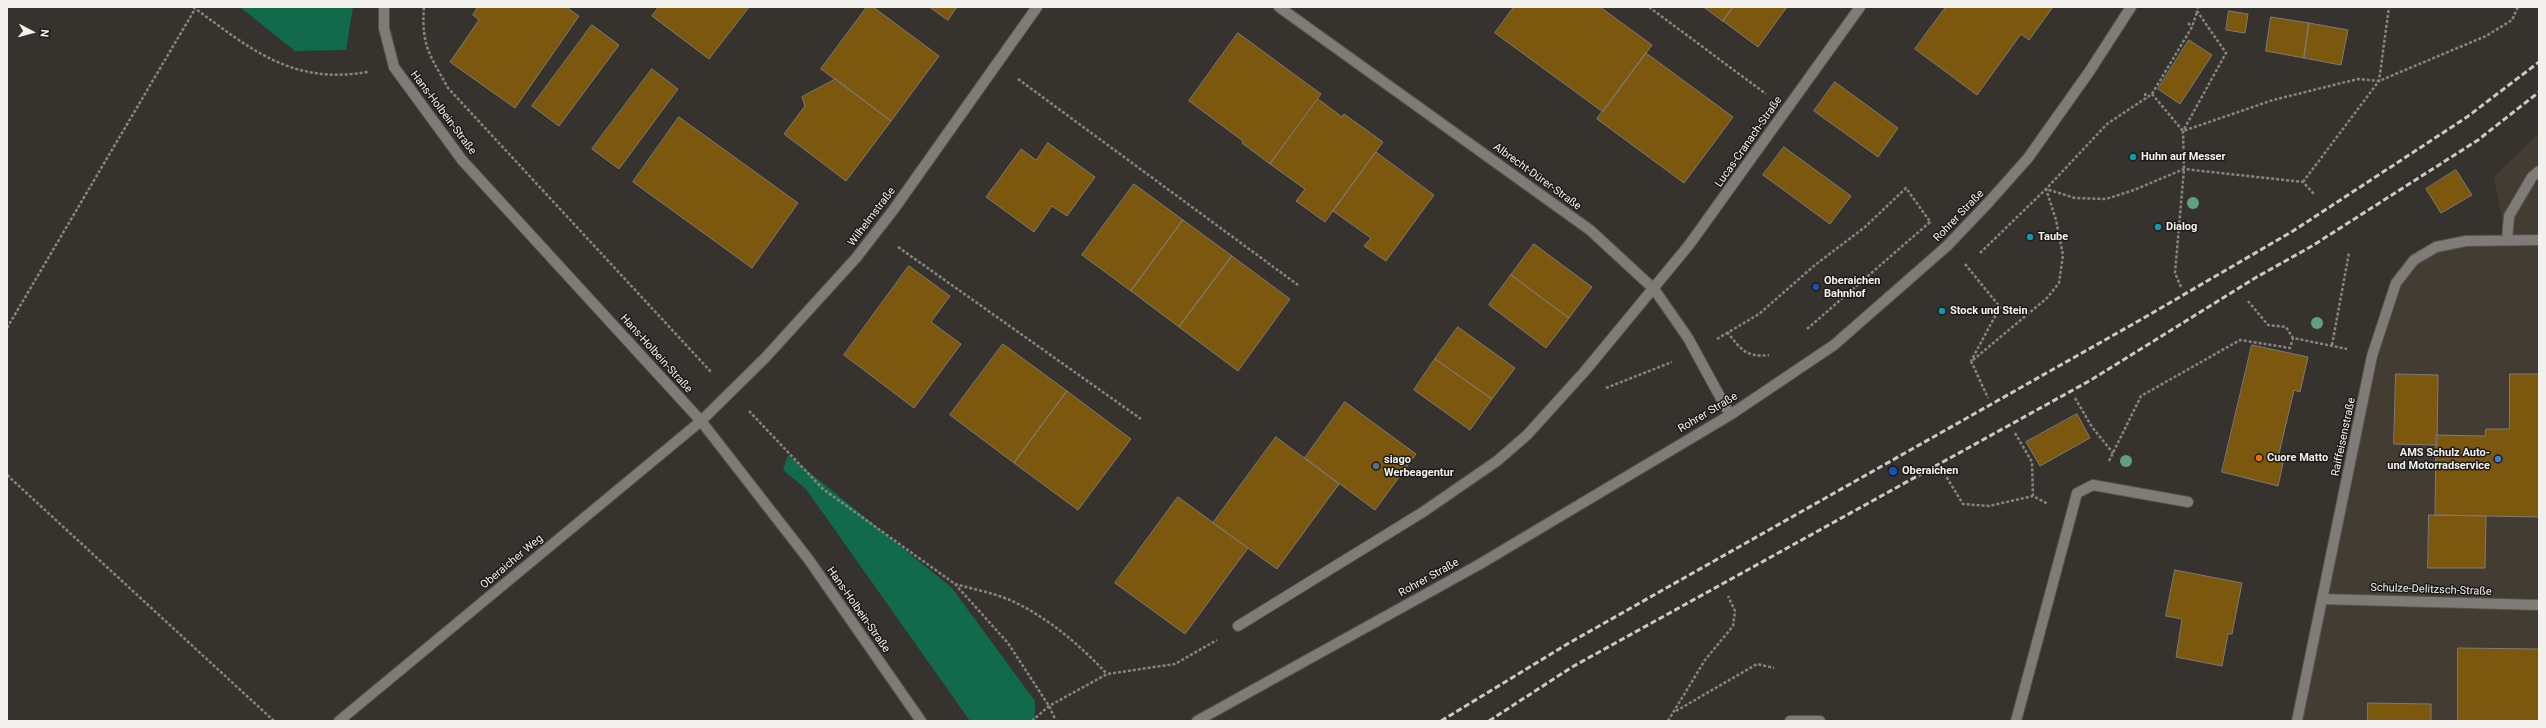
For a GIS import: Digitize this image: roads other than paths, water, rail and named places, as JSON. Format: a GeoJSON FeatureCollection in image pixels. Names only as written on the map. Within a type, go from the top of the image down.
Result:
{"type":"FeatureCollection","features":[{"type":"Feature","properties":{"kind":"street","name":"Hans-Holbein-Straße"},"geometry":{"type":"LineString","coordinates":[[384,7],[384,28],[394,67],[462,160],[701,421],[809,560],[921,721]]}},
{"type":"Feature","properties":{"kind":"street","name":"Wilhelmstraße"},"geometry":{"type":"LineString","coordinates":[[701,421],[770,352],[856,258],[1037,7]]}},
{"type":"Feature","properties":{"kind":"street","name":"Albrecht-Dürer-Straße"},"geometry":{"type":"LineString","coordinates":[[1279,7],[1590,230],[1654,289],[1696,352],[1730,415]]}},
{"type":"Feature","properties":{"kind":"street","name":"Lucas-Cranach-Straße"},"geometry":{"type":"LineString","coordinates":[[1654,289],[1732,188],[1860,7]]}},
{"type":"Feature","properties":{"kind":"street","name":"Rohrer Straße"},"geometry":{"type":"LineString","coordinates":[[1197,721],[1480,564],[1730,415],[1834,345],[1947,246],[2028,158],[2089,72],[2131,7]]}},
{"type":"Feature","properties":{"kind":"street"},"geometry":{"type":"LineString","coordinates":[[2507,240],[2509,216],[2539,171]]}},
{"type":"Feature","properties":{"kind":"street","name":"Raiffeisenstraße"},"geometry":{"type":"LineString","coordinates":[[2297,721],[2372,356],[2396,283],[2414,260],[2436,247],[2466,241],[2539,240]]}},
{"type":"Feature","properties":{"kind":"street"},"geometry":{"type":"LineString","coordinates":[[1238,626],[1423,512],[1497,461],[1550,411],[1654,289]]}},
{"type":"Feature","properties":{"kind":"street","name":"Oberaicher Weg"},"geometry":{"type":"LineString","coordinates":[[339,721],[701,421]]}},
{"type":"Feature","properties":{"kind":"street"},"geometry":{"type":"LineString","coordinates":[[2016,721],[2077,492],[2093,485],[2188,502]]}},
{"type":"Feature","properties":{"kind":"street","name":"Schulze-Delitzsch-Straße"},"geometry":{"type":"LineString","coordinates":[[2322,599],[2539,605]]}},
{"type":"Feature","properties":{"kind":"street"},"geometry":{"type":"LineString","coordinates":[[1790,721],[1820,721]]}},
{"type":"Feature","properties":{"kind":"railway"},"geometry":{"type":"LineString","coordinates":[[1441,721],[1569,643],[2142,319],[2293,231],[2467,117],[2539,62]]}},
{"type":"Feature","properties":{"kind":"railway"},"geometry":{"type":"LineString","coordinates":[[1489,721],[1572,667],[2091,380],[2255,278],[2312,246],[2478,140],[2539,92]]}},
{"type":"Feature","properties":{"kind":"place","name":"Huhn auf Messer"},"geometry":{"type":"Point","coordinates":[2133,157]}},
{"type":"Feature","properties":{"kind":"place","name":"Dialog"},"geometry":{"type":"Point","coordinates":[2158,227]}},
{"type":"Feature","properties":{"kind":"place","name":"Taube"},"geometry":{"type":"Point","coordinates":[2030,237]}},
{"type":"Feature","properties":{"kind":"place","name":"Oberaichen Bahnhof"},"geometry":{"type":"Point","coordinates":[1816,287]}},
{"type":"Feature","properties":{"kind":"place","name":"Stock und Stein"},"geometry":{"type":"Point","coordinates":[1942,311]}},
{"type":"Feature","properties":{"kind":"place","name":"Cuore Matto"},"geometry":{"type":"Point","coordinates":[2259,458]}},
{"type":"Feature","properties":{"kind":"place","name":"AMS Schulz Auto- und Motorradservice"},"geometry":{"type":"Point","coordinates":[2498,459]}},
{"type":"Feature","properties":{"kind":"place","name":"siago Werbeagentur"},"geometry":{"type":"Point","coordinates":[1376,466]}},
{"type":"Feature","properties":{"kind":"place","name":"Oberaichen"},"geometry":{"type":"Point","coordinates":[1893,471]}}]}
